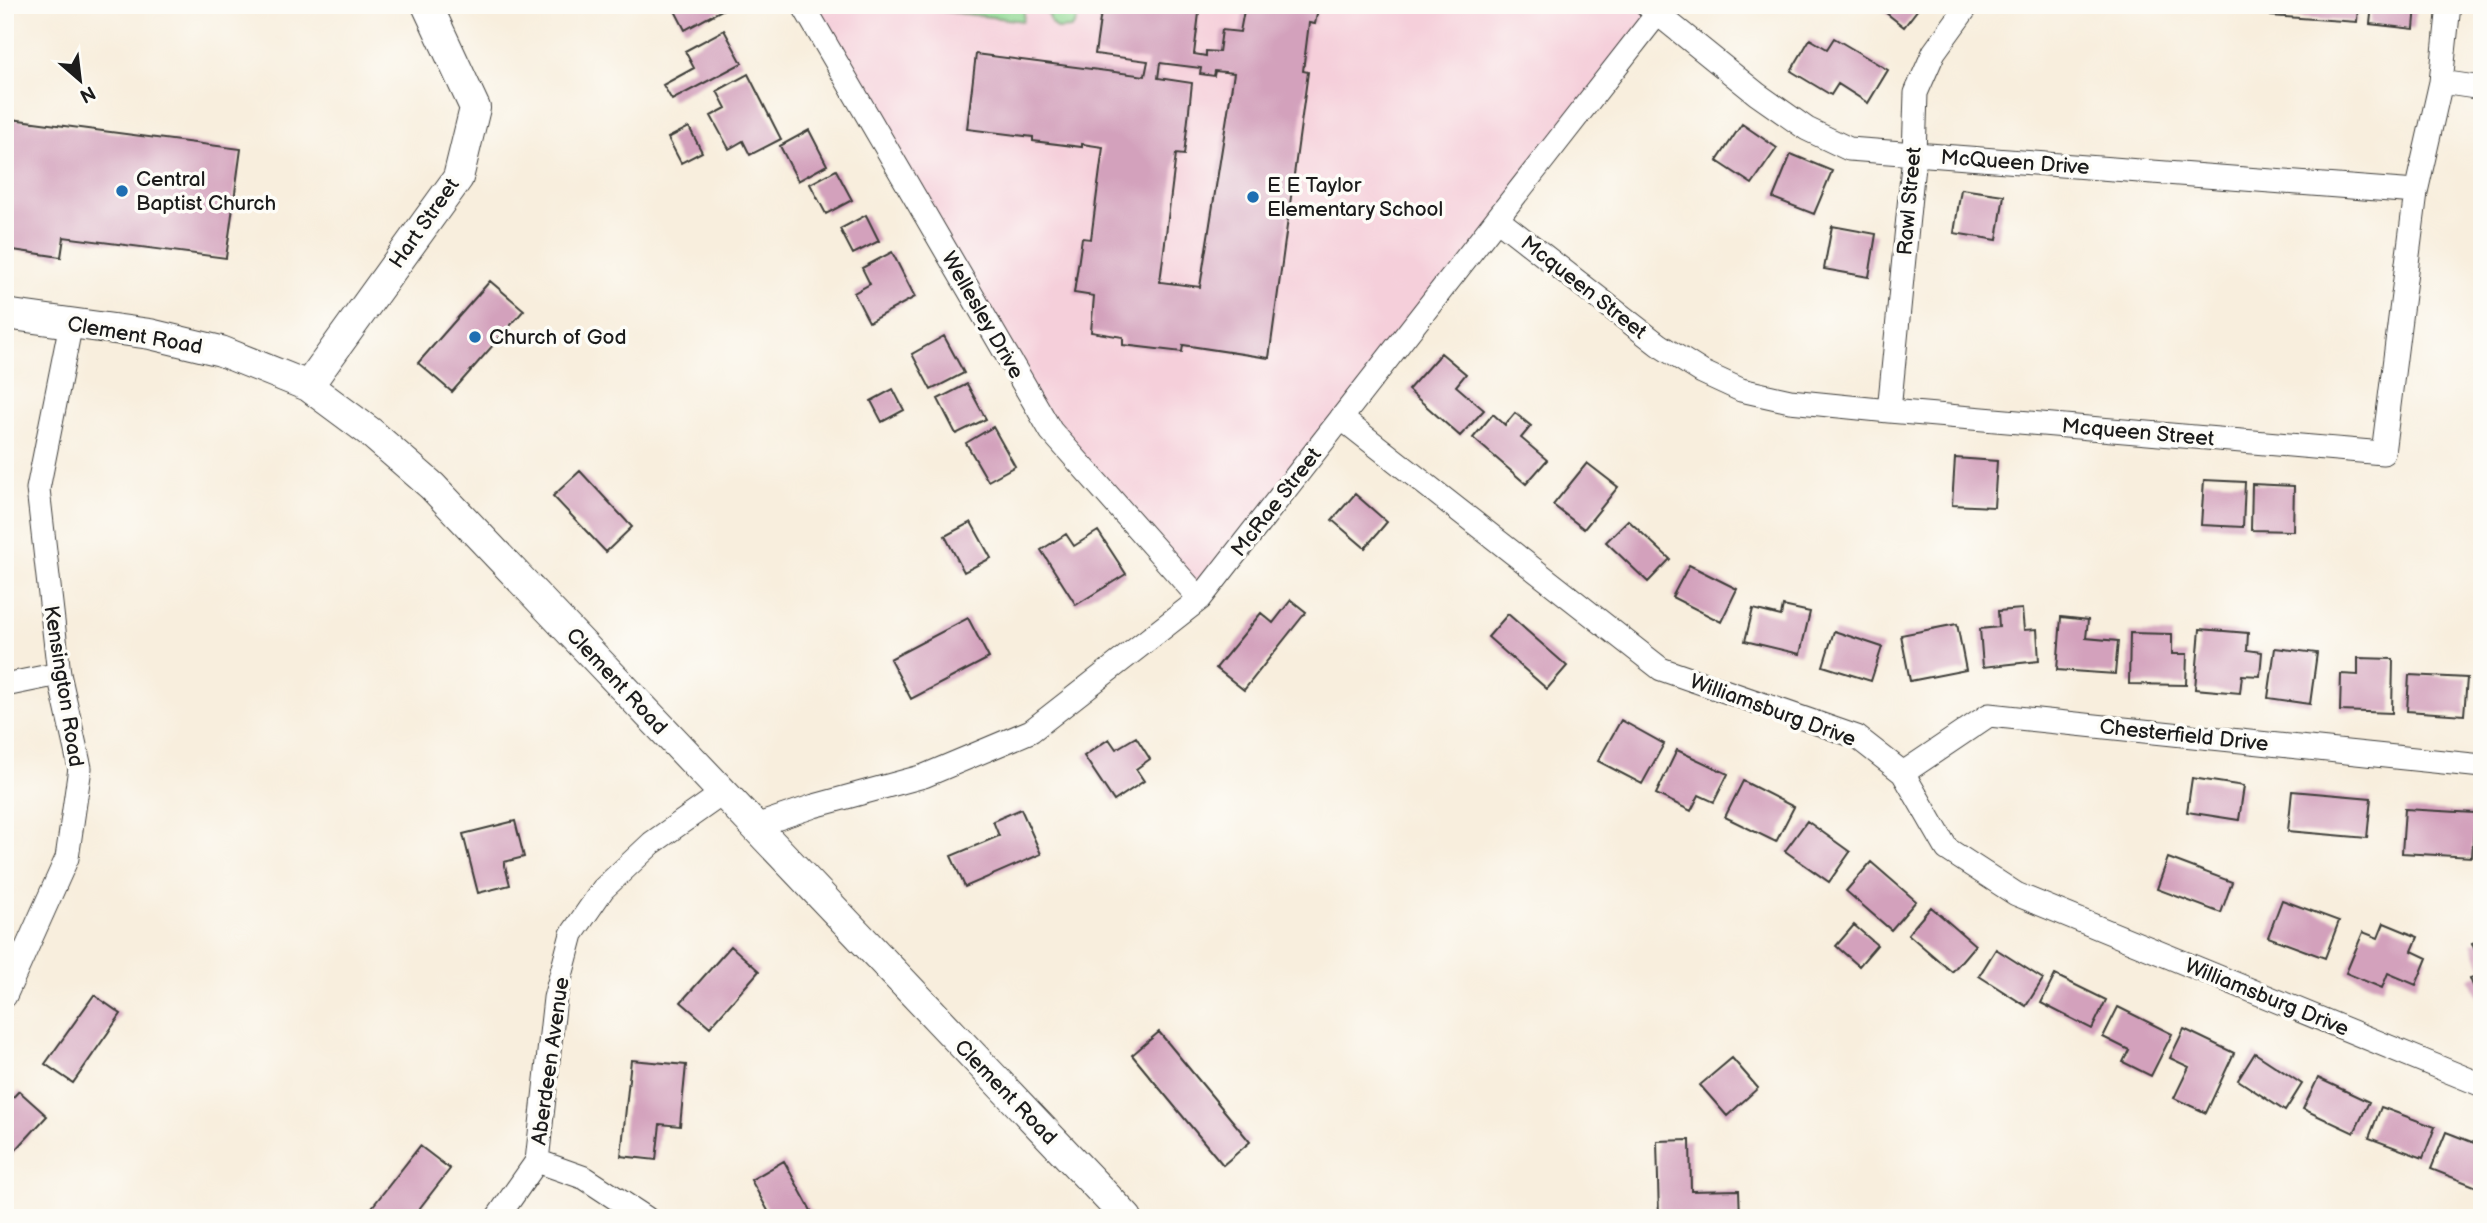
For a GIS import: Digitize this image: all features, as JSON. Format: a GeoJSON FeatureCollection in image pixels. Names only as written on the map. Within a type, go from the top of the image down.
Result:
{"type":"FeatureCollection","features":[{"type":"Feature","properties":{"kind":"street","name":"Hart Street"},"geometry":{"type":"LineString","coordinates":[[308,386],[458,178],[475,108],[427,5]]}},
{"type":"Feature","properties":{"kind":"street","name":"Wellesley Drive"},"geometry":{"type":"LineString","coordinates":[[803,5],[1051,431],[1200,599]]}},
{"type":"Feature","properties":{"kind":"street","name":"Rawl Street"},"geometry":{"type":"LineString","coordinates":[[1889,411],[1914,155],[1916,93],[1934,52],[1968,5]]}},
{"type":"Feature","properties":{"kind":"street","name":"Mcqueen Street"},"geometry":{"type":"LineString","coordinates":[[1496,219],[1659,345],[1702,372],[1741,390],[1790,401],[1889,411],[2383,453],[2416,192],[2441,82],[2449,5]]}},
{"type":"Feature","properties":{"kind":"street","name":"McRae Street"},"geometry":{"type":"LineString","coordinates":[[754,826],[814,806],[924,776],[1031,731],[1200,599],[1496,219],[1656,8]]}},
{"type":"Feature","properties":{"kind":"street","name":"McQueen Drive"},"geometry":{"type":"LineString","coordinates":[[1656,8],[1757,94],[1807,129],[1849,149],[2416,192]]}},
{"type":"Feature","properties":{"kind":"street"},"geometry":{"type":"LineString","coordinates":[[2441,82],[2482,88]]}},
{"type":"Feature","properties":{"kind":"street","name":"Clement Road"},"geometry":{"type":"LineString","coordinates":[[5,314],[149,334],[221,351],[308,386],[370,432],[432,486],[1127,1218]]}},
{"type":"Feature","properties":{"kind":"street","name":"Kensington Road"},"geometry":{"type":"LineString","coordinates":[[5,996],[67,858],[80,768],[59,674],[38,489],[71,323]]}},
{"type":"Feature","properties":{"kind":"street","name":"Williamsburg Drive"},"geometry":{"type":"LineString","coordinates":[[1341,418],[1661,669],[1857,737],[1903,773],[1947,849],[2016,894],[2482,1085]]}},
{"type":"Feature","properties":{"kind":"street"},"geometry":{"type":"LineString","coordinates":[[5,685],[59,674]]}},
{"type":"Feature","properties":{"kind":"street","name":"Chesterfield Drive"},"geometry":{"type":"LineString","coordinates":[[1903,773],[1989,715],[2482,766]]}},
{"type":"Feature","properties":{"kind":"street","name":"Aberdeen Avenue"},"geometry":{"type":"LineString","coordinates":[[497,1218],[537,1161],[555,998],[572,934],[603,889],[652,843],[723,793]]}},
{"type":"Feature","properties":{"kind":"street"},"geometry":{"type":"LineString","coordinates":[[537,1161],[585,1178],[646,1218]]}},
{"type":"Feature","properties":{"kind":"shaded area"},"geometry":{"type":"Polygon","coordinates":[[[803,5],[1647,5],[1657,13],[1200,599],[1051,431],[803,5]]]}},
{"type":"Feature","properties":{"kind":"green space"},"geometry":{"type":"Polygon","coordinates":[[[935,5],[1025,5],[1023,21],[935,10],[935,5]]]}},
{"type":"Feature","properties":{"kind":"green space"},"geometry":{"type":"Polygon","coordinates":[[[1044,5],[1081,6],[1071,28],[1057,29],[1044,11],[1044,5]]]}},
{"type":"Feature","properties":{"kind":"building"},"geometry":{"type":"Polygon","coordinates":[[[672,5],[731,5],[685,30],[672,5]]]}},
{"type":"Feature","properties":{"kind":"building","name":"E E Taylor Elementary School"},"geometry":{"type":"Polygon","coordinates":[[[1102,5],[1200,5],[1194,54],[1206,56],[1206,51],[1219,52],[1222,30],[1240,32],[1245,5],[1313,5],[1312,8],[1318,9],[1315,24],[1309,23],[1303,71],[1308,72],[1269,358],[1183,345],[1182,352],[1123,345],[1123,337],[1091,332],[1094,296],[1074,293],[1082,238],[1091,239],[1103,147],[1033,141],[1033,137],[967,129],[976,54],[1145,76],[1148,61],[1095,54],[1102,5]],[[1160,63],[1158,78],[1192,83],[1184,155],[1176,154],[1160,282],[1200,287],[1234,73],[1215,71],[1214,76],[1200,74],[1201,68],[1160,63]]]}},
{"type":"Feature","properties":{"kind":"building"},"geometry":{"type":"Polygon","coordinates":[[[1876,5],[1921,5],[1904,27],[1876,5]]]}},
{"type":"Feature","properties":{"kind":"building"},"geometry":{"type":"Polygon","coordinates":[[[2272,5],[2358,5],[2357,22],[2271,16],[2272,5]]]}},
{"type":"Feature","properties":{"kind":"building"},"geometry":{"type":"Polygon","coordinates":[[[2372,5],[2416,5],[2414,29],[2370,24],[2372,5]]]}},
{"type":"Feature","properties":{"kind":"building"},"geometry":{"type":"Polygon","coordinates":[[[724,30],[742,63],[672,100],[663,85],[694,68],[685,51],[724,30]]]}},
{"type":"Feature","properties":{"kind":"building"},"geometry":{"type":"Polygon","coordinates":[[[1834,38],[1888,70],[1868,103],[1838,84],[1831,95],[1791,71],[1810,39],[1827,49],[1834,38]]]}},
{"type":"Feature","properties":{"kind":"building"},"geometry":{"type":"Polygon","coordinates":[[[748,74],[781,139],[750,155],[743,141],[729,149],[711,116],[726,108],[717,91],[748,74]]]}},
{"type":"Feature","properties":{"kind":"building"},"geometry":{"type":"Polygon","coordinates":[[[11,119],[241,149],[226,258],[64,237],[61,257],[6,249],[9,230],[5,229],[5,165],[11,119]]]}},
{"type":"Feature","properties":{"kind":"building"},"geometry":{"type":"Polygon","coordinates":[[[1742,124],[1777,148],[1752,184],[1717,161],[1742,124]]]}},
{"type":"Feature","properties":{"kind":"building"},"geometry":{"type":"Polygon","coordinates":[[[689,127],[702,152],[681,163],[668,138],[689,127]]]}},
{"type":"Feature","properties":{"kind":"building"},"geometry":{"type":"Polygon","coordinates":[[[809,130],[827,165],[798,181],[780,146],[809,130]]]}},
{"type":"Feature","properties":{"kind":"building"},"geometry":{"type":"Polygon","coordinates":[[[1791,154],[1832,171],[1814,214],[1773,198],[1791,154]]]}},
{"type":"Feature","properties":{"kind":"building"},"geometry":{"type":"Polygon","coordinates":[[[836,170],[852,200],[826,214],[810,184],[836,170]]]}},
{"type":"Feature","properties":{"kind":"building"},"geometry":{"type":"Polygon","coordinates":[[[1961,189],[2004,195],[1997,240],[1954,233],[1961,189]]]}},
{"type":"Feature","properties":{"kind":"building"},"geometry":{"type":"Polygon","coordinates":[[[866,215],[879,241],[853,254],[840,229],[866,215]]]}},
{"type":"Feature","properties":{"kind":"building"},"geometry":{"type":"Polygon","coordinates":[[[1832,226],[1876,234],[1869,277],[1824,269],[1832,226]]]}},
{"type":"Feature","properties":{"kind":"building"},"geometry":{"type":"Polygon","coordinates":[[[892,252],[915,297],[869,322],[854,293],[870,284],[862,268],[892,252]]]}},
{"type":"Feature","properties":{"kind":"building"},"geometry":{"type":"Polygon","coordinates":[[[490,281],[524,310],[452,392],[418,363],[490,281]]]}},
{"type":"Feature","properties":{"kind":"building"},"geometry":{"type":"Polygon","coordinates":[[[944,336],[964,373],[931,390],[912,354],[944,336]]]}},
{"type":"Feature","properties":{"kind":"building"},"geometry":{"type":"Polygon","coordinates":[[[1441,353],[1466,374],[1456,386],[1484,410],[1460,436],[1408,390],[1441,353]]]}},
{"type":"Feature","properties":{"kind":"building"},"geometry":{"type":"Polygon","coordinates":[[[967,384],[986,419],[956,434],[938,399],[967,384]]]}},
{"type":"Feature","properties":{"kind":"building"},"geometry":{"type":"Polygon","coordinates":[[[893,389],[904,410],[882,422],[871,401],[893,389]]]}},
{"type":"Feature","properties":{"kind":"building"},"geometry":{"type":"Polygon","coordinates":[[[1515,413],[1531,426],[1521,438],[1547,460],[1526,484],[1473,438],[1493,414],[1505,425],[1515,413]]]}},
{"type":"Feature","properties":{"kind":"building"},"geometry":{"type":"Polygon","coordinates":[[[993,427],[1015,466],[988,481],[966,443],[993,427]]]}},
{"type":"Feature","properties":{"kind":"building"},"geometry":{"type":"Polygon","coordinates":[[[1955,458],[1997,461],[1994,507],[1952,505],[1955,458]]]}},
{"type":"Feature","properties":{"kind":"building"},"geometry":{"type":"Polygon","coordinates":[[[1587,463],[1618,487],[1584,529],[1553,505],[1587,463]]]}},
{"type":"Feature","properties":{"kind":"building"},"geometry":{"type":"Polygon","coordinates":[[[580,471],[632,527],[606,552],[553,496],[580,471]]]}},
{"type":"Feature","properties":{"kind":"building"},"geometry":{"type":"Polygon","coordinates":[[[2204,480],[2245,482],[2243,527],[2201,525],[2204,480]]]}},
{"type":"Feature","properties":{"kind":"building"},"geometry":{"type":"Polygon","coordinates":[[[2252,484],[2294,486],[2293,531],[2251,530],[2252,484]]]}},
{"type":"Feature","properties":{"kind":"building"},"geometry":{"type":"Polygon","coordinates":[[[1355,494],[1387,522],[1365,548],[1332,520],[1355,494]]]}},
{"type":"Feature","properties":{"kind":"building"},"geometry":{"type":"Polygon","coordinates":[[[1628,520],[1670,559],[1648,582],[1606,542],[1628,520]]]}},
{"type":"Feature","properties":{"kind":"building"},"geometry":{"type":"Polygon","coordinates":[[[971,522],[991,558],[964,572],[945,536],[971,522]]]}},
{"type":"Feature","properties":{"kind":"building"},"geometry":{"type":"Polygon","coordinates":[[[1098,531],[1126,574],[1076,605],[1041,550],[1066,534],[1074,546],[1098,531]]]}},
{"type":"Feature","properties":{"kind":"building"},"geometry":{"type":"Polygon","coordinates":[[[1689,565],[1737,589],[1721,622],[1672,597],[1689,565]]]}},
{"type":"Feature","properties":{"kind":"building"},"geometry":{"type":"Polygon","coordinates":[[[1291,600],[1306,612],[1244,690],[1216,668],[1261,613],[1273,623],[1291,600]]]}},
{"type":"Feature","properties":{"kind":"building"},"geometry":{"type":"Polygon","coordinates":[[[1783,606],[1810,612],[1800,654],[1745,641],[1753,609],[1781,616],[1783,606]]]}},
{"type":"Feature","properties":{"kind":"building"},"geometry":{"type":"Polygon","coordinates":[[[2022,609],[2024,630],[2037,629],[2039,661],[1983,667],[1980,629],[1999,627],[1998,611],[2022,609]]]}},
{"type":"Feature","properties":{"kind":"building"},"geometry":{"type":"Polygon","coordinates":[[[1508,614],[1567,666],[1547,689],[1488,637],[1508,614]]]}},
{"type":"Feature","properties":{"kind":"building"},"geometry":{"type":"Polygon","coordinates":[[[2061,617],[2088,620],[2086,638],[2118,641],[2115,674],[2057,670],[2061,617]]]}},
{"type":"Feature","properties":{"kind":"building"},"geometry":{"type":"Polygon","coordinates":[[[968,618],[989,658],[911,699],[890,659],[968,618]]]}},
{"type":"Feature","properties":{"kind":"building"},"geometry":{"type":"Polygon","coordinates":[[[1957,624],[1966,670],[1910,681],[1901,635],[1957,624]]]}},
{"type":"Feature","properties":{"kind":"building"},"geometry":{"type":"Polygon","coordinates":[[[2200,629],[2248,633],[2247,650],[2262,652],[2260,676],[2242,675],[2240,693],[2195,689],[2200,629]]]}},
{"type":"Feature","properties":{"kind":"building"},"geometry":{"type":"Polygon","coordinates":[[[1834,631],[1882,647],[1871,681],[1823,666],[1834,631]]]}},
{"type":"Feature","properties":{"kind":"building"},"geometry":{"type":"Polygon","coordinates":[[[2130,633],[2172,634],[2172,654],[2187,654],[2186,685],[2129,684],[2130,633]]]}},
{"type":"Feature","properties":{"kind":"building"},"geometry":{"type":"Polygon","coordinates":[[[2275,648],[2317,653],[2310,704],[2268,698],[2275,648]]]}},
{"type":"Feature","properties":{"kind":"building"},"geometry":{"type":"Polygon","coordinates":[[[2358,658],[2393,659],[2392,713],[2340,711],[2341,674],[2358,675],[2358,658]]]}},
{"type":"Feature","properties":{"kind":"building"},"geometry":{"type":"Polygon","coordinates":[[[2409,675],[2467,678],[2464,715],[2407,711],[2409,675]]]}},
{"type":"Feature","properties":{"kind":"building"},"geometry":{"type":"Polygon","coordinates":[[[1621,720],[1664,744],[1642,784],[1598,761],[1621,720]]]}},
{"type":"Feature","properties":{"kind":"building"},"geometry":{"type":"Polygon","coordinates":[[[1136,737],[1150,759],[1136,769],[1144,781],[1114,801],[1084,756],[1109,739],[1116,749],[1136,737]]]}},
{"type":"Feature","properties":{"kind":"building"},"geometry":{"type":"Polygon","coordinates":[[[1677,750],[1728,774],[1714,802],[1699,795],[1691,811],[1656,794],[1677,750]]]}},
{"type":"Feature","properties":{"kind":"building"},"geometry":{"type":"Polygon","coordinates":[[[2192,778],[2244,786],[2239,820],[2187,812],[2192,778]]]}},
{"type":"Feature","properties":{"kind":"building"},"geometry":{"type":"Polygon","coordinates":[[[1743,781],[1794,807],[1776,842],[1725,817],[1743,781]]]}},
{"type":"Feature","properties":{"kind":"building"},"geometry":{"type":"Polygon","coordinates":[[[2292,791],[2371,798],[2367,838],[2288,831],[2292,791]]]}},
{"type":"Feature","properties":{"kind":"building"},"geometry":{"type":"Polygon","coordinates":[[[1021,809],[1041,854],[965,887],[951,856],[999,836],[993,821],[1021,809]]]}},
{"type":"Feature","properties":{"kind":"building"},"geometry":{"type":"Polygon","coordinates":[[[2405,809],[2475,813],[2472,857],[2402,853],[2405,809]]]}},
{"type":"Feature","properties":{"kind":"building"},"geometry":{"type":"Polygon","coordinates":[[[515,821],[524,857],[504,862],[510,885],[478,893],[463,834],[515,821]]]}},
{"type":"Feature","properties":{"kind":"building"},"geometry":{"type":"Polygon","coordinates":[[[1807,821],[1850,852],[1829,882],[1785,851],[1807,821]]]}},
{"type":"Feature","properties":{"kind":"building"},"geometry":{"type":"Polygon","coordinates":[[[2168,858],[2232,882],[2221,913],[2157,889],[2168,858]]]}},
{"type":"Feature","properties":{"kind":"building"},"geometry":{"type":"Polygon","coordinates":[[[1871,862],[1916,901],[1891,930],[1846,891],[1871,862]]]}},
{"type":"Feature","properties":{"kind":"building"},"geometry":{"type":"Polygon","coordinates":[[[2282,900],[2339,921],[2325,958],[2268,937],[2282,900]]]}},
{"type":"Feature","properties":{"kind":"building"},"geometry":{"type":"Polygon","coordinates":[[[1931,907],[1975,945],[1952,972],[1908,934],[1931,907]]]}},
{"type":"Feature","properties":{"kind":"building"},"geometry":{"type":"Polygon","coordinates":[[[2384,923],[2418,937],[2412,951],[2427,958],[2416,985],[2388,973],[2382,988],[2346,973],[2363,932],[2378,938],[2384,923]]]}},
{"type":"Feature","properties":{"kind":"building"},"geometry":{"type":"Polygon","coordinates":[[[1854,925],[1877,945],[1859,966],[1836,946],[1854,925]]]}},
{"type":"Feature","properties":{"kind":"building"},"geometry":{"type":"Polygon","coordinates":[[[2482,939],[2482,968],[2472,943],[2482,939]]]}},
{"type":"Feature","properties":{"kind":"building"},"geometry":{"type":"Polygon","coordinates":[[[731,946],[759,971],[710,1027],[681,1002],[731,946]]]}},
{"type":"Feature","properties":{"kind":"building"},"geometry":{"type":"Polygon","coordinates":[[[1996,949],[2043,979],[2026,1006],[1979,976],[1996,949]]]}},
{"type":"Feature","properties":{"kind":"building"},"geometry":{"type":"Polygon","coordinates":[[[2482,974],[2482,1008],[2470,978],[2482,974]]]}},
{"type":"Feature","properties":{"kind":"building"},"geometry":{"type":"Polygon","coordinates":[[[2055,975],[2106,1000],[2092,1029],[2041,1003],[2055,975]]]}},
{"type":"Feature","properties":{"kind":"building"},"geometry":{"type":"Polygon","coordinates":[[[94,995],[121,1014],[73,1083],[45,1064],[94,995]]]}},
{"type":"Feature","properties":{"kind":"building"},"geometry":{"type":"Polygon","coordinates":[[[2118,1007],[2172,1034],[2151,1076],[2123,1062],[2129,1050],[2103,1037],[2118,1007]]]}},
{"type":"Feature","properties":{"kind":"building"},"geometry":{"type":"Polygon","coordinates":[[[2184,1029],[2234,1053],[2206,1113],[2174,1098],[2189,1067],[2170,1058],[2184,1029]]]}},
{"type":"Feature","properties":{"kind":"building"},"geometry":{"type":"Polygon","coordinates":[[[1159,1032],[1250,1142],[1223,1165],[1132,1055],[1159,1032]]]}},
{"type":"Feature","properties":{"kind":"building"},"geometry":{"type":"Polygon","coordinates":[[[2255,1053],[2302,1084],[2285,1111],[2238,1080],[2255,1053]]]}},
{"type":"Feature","properties":{"kind":"building"},"geometry":{"type":"Polygon","coordinates":[[[1732,1058],[1758,1088],[1727,1116],[1700,1085],[1732,1058]]]}},
{"type":"Feature","properties":{"kind":"building"},"geometry":{"type":"Polygon","coordinates":[[[631,1060],[686,1065],[680,1126],[660,1124],[656,1160],[621,1156],[631,1060]]]}},
{"type":"Feature","properties":{"kind":"building"},"geometry":{"type":"Polygon","coordinates":[[[2318,1078],[2369,1102],[2354,1133],[2303,1109],[2318,1078]]]}},
{"type":"Feature","properties":{"kind":"building"},"geometry":{"type":"Polygon","coordinates":[[[19,1091],[47,1116],[5,1162],[5,1106],[19,1091]]]}},
{"type":"Feature","properties":{"kind":"building"},"geometry":{"type":"Polygon","coordinates":[[[2381,1107],[2435,1127],[2423,1158],[2369,1138],[2381,1107]]]}},
{"type":"Feature","properties":{"kind":"building"},"geometry":{"type":"Polygon","coordinates":[[[2446,1132],[2482,1146],[2482,1189],[2431,1169],[2446,1132]]]}},
{"type":"Feature","properties":{"kind":"building"},"geometry":{"type":"Polygon","coordinates":[[[1690,1140],[1691,1191],[1739,1190],[1740,1218],[1659,1218],[1657,1141],[1690,1140]]]}},
{"type":"Feature","properties":{"kind":"building"},"geometry":{"type":"Polygon","coordinates":[[[420,1146],[450,1169],[412,1218],[377,1218],[369,1211],[420,1146]]]}},
{"type":"Feature","properties":{"kind":"building"},"geometry":{"type":"Polygon","coordinates":[[[784,1161],[815,1218],[772,1218],[751,1180],[784,1161]]]}},
{"type":"Feature","properties":{"kind":"place","name":"Central Baptist Church"},"geometry":{"type":"Point","coordinates":[122,191]}},
{"type":"Feature","properties":{"kind":"place","name":"E E Taylor Elementary School"},"geometry":{"type":"Point","coordinates":[1253,197]}},
{"type":"Feature","properties":{"kind":"place","name":"Church of God"},"geometry":{"type":"Point","coordinates":[475,337]}}]}
